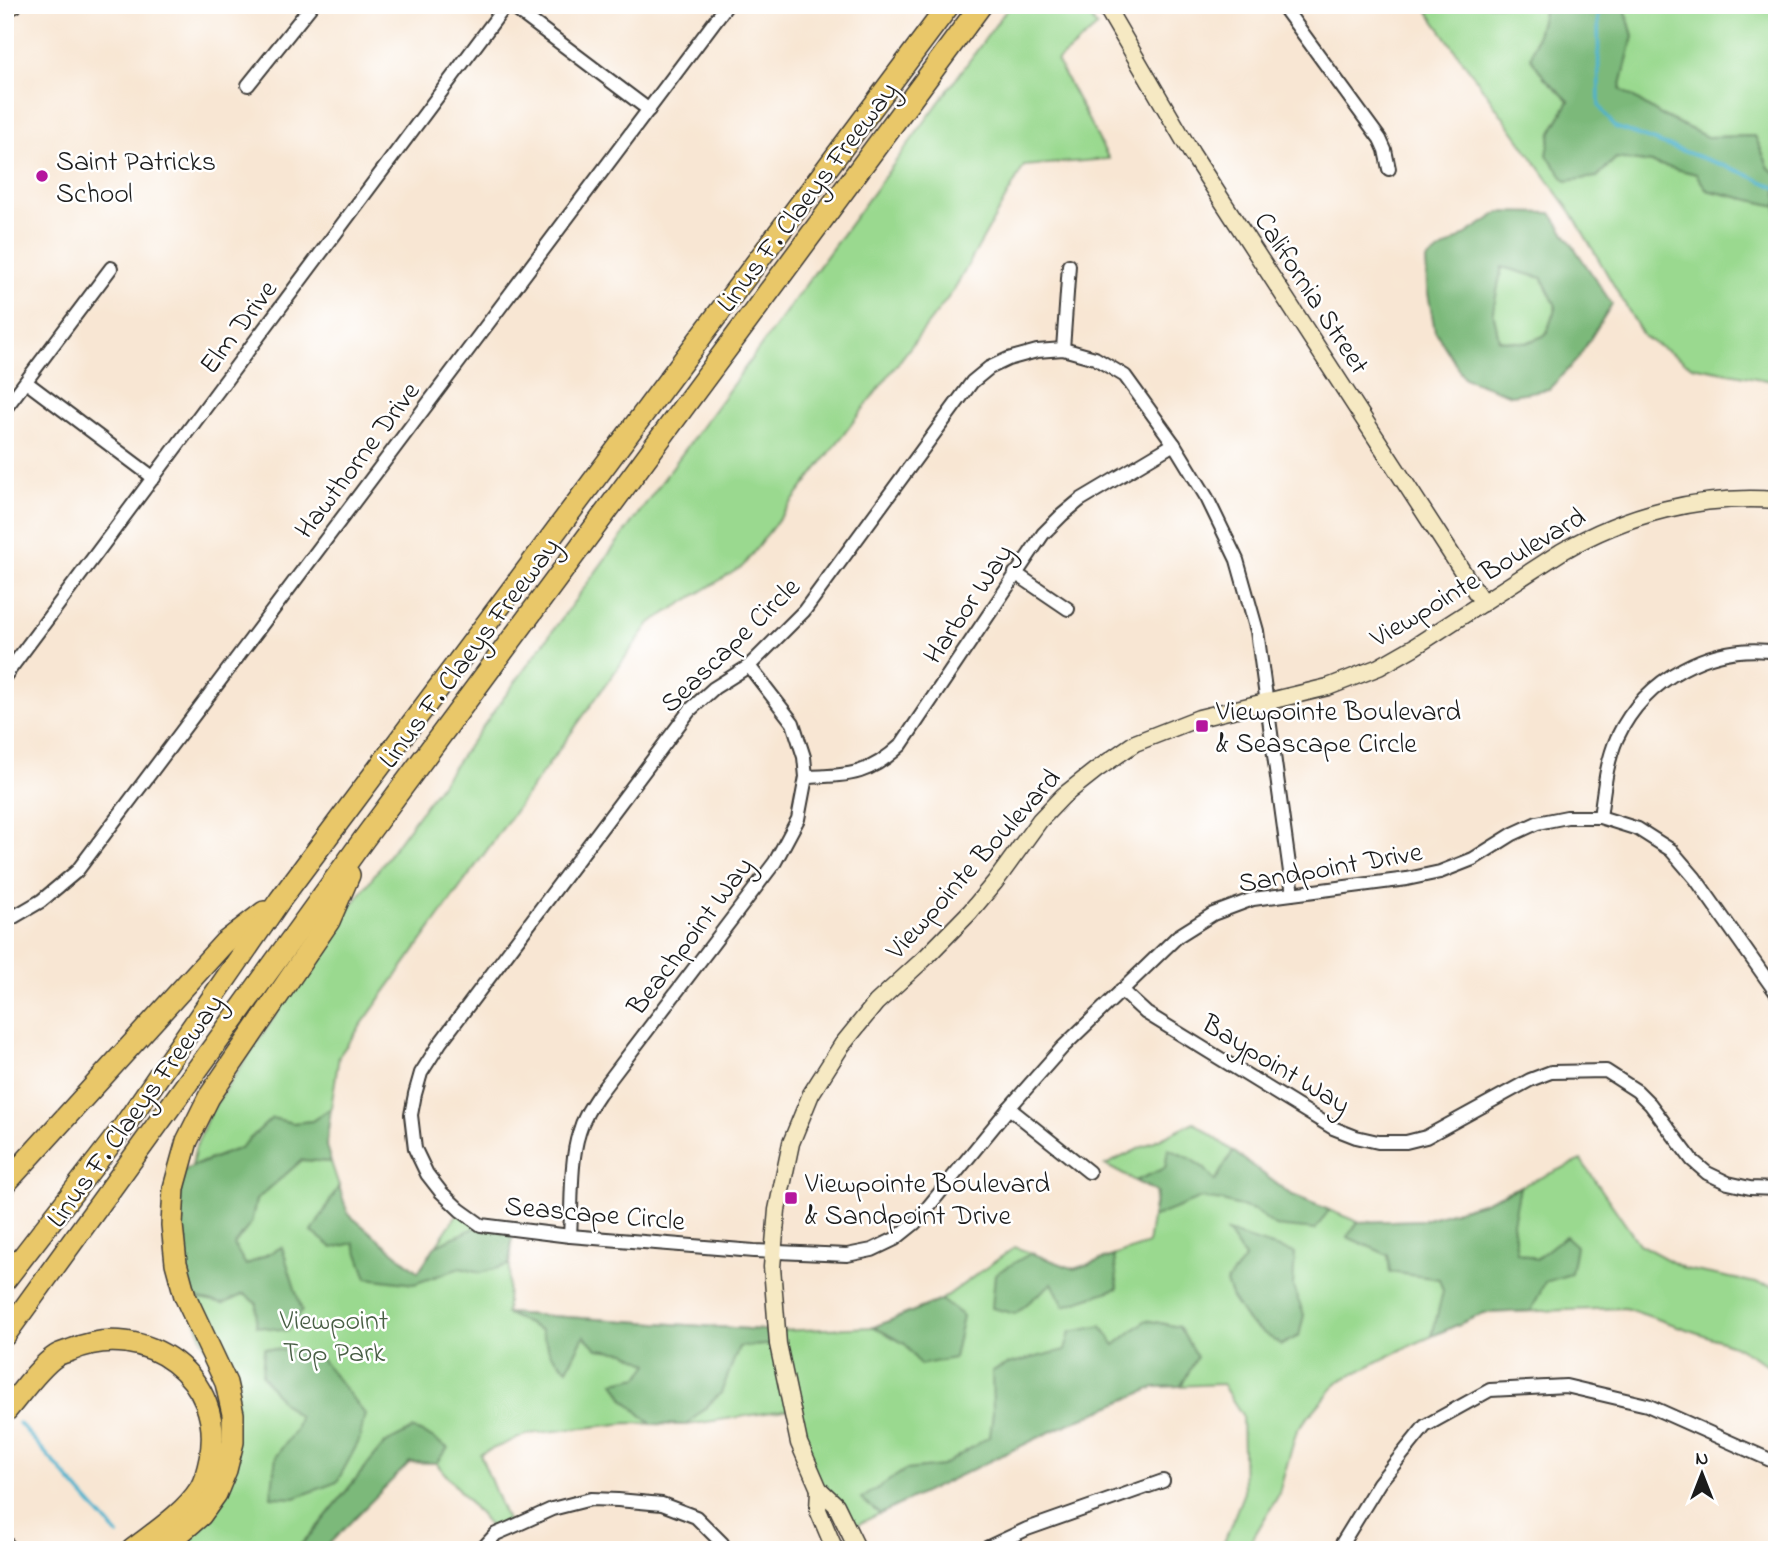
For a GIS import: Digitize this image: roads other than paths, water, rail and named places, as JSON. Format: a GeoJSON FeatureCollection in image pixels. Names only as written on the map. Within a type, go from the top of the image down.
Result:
{"type":"FeatureCollection","features":[{"type":"Feature","properties":{"kind":"highway","name":"Linus F. Claeys Freeway"},"geometry":{"type":"LineString","coordinates":[[5,1280],[122,1129],[280,900],[949,5]]}},
{"type":"Feature","properties":{"kind":"highway","name":"Linus F. Claeys Freeway"},"geometry":{"type":"LineString","coordinates":[[5,1335],[364,839],[981,5]]}},
{"type":"Feature","properties":{"kind":"highway"},"geometry":{"type":"LineString","coordinates":[[160,1550],[201,1516],[216,1494],[226,1471],[233,1442],[233,1413],[226,1383],[186,1296],[176,1263],[172,1226],[174,1188],[187,1141],[209,1097],[329,921],[364,839]]}},
{"type":"Feature","properties":{"kind":"highway"},"geometry":{"type":"LineString","coordinates":[[5,1184],[224,943],[280,900]]}},
{"type":"Feature","properties":{"kind":"highway"},"geometry":{"type":"LineString","coordinates":[[5,1412],[56,1356],[81,1345],[103,1340],[129,1341],[148,1346],[169,1358],[186,1373],[201,1393],[212,1419],[214,1442],[208,1468],[200,1489],[179,1513],[132,1550]]}},
{"type":"Feature","properties":{"kind":"street"},"geometry":{"type":"LineString","coordinates":[[5,9],[14,5]]}},
{"type":"Feature","properties":{"kind":"street"},"geometry":{"type":"LineString","coordinates":[[248,85],[312,5]]}},
{"type":"Feature","properties":{"kind":"street"},"geometry":{"type":"LineString","coordinates":[[508,5],[649,110]]}},
{"type":"Feature","properties":{"kind":"street","name":"Elm Drive"},"geometry":{"type":"LineString","coordinates":[[5,676],[508,5]]}},
{"type":"Feature","properties":{"kind":"street","name":"Hawthorne Drive"},"geometry":{"type":"LineString","coordinates":[[5,922],[41,901],[77,871],[727,5]]}},
{"type":"Feature","properties":{"kind":"street","name":"California Street"},"geometry":{"type":"LineString","coordinates":[[1105,5],[1192,153],[1483,603]]}},
{"type":"Feature","properties":{"kind":"street"},"geometry":{"type":"LineString","coordinates":[[1282,5],[1380,139],[1389,169]]}},
{"type":"Feature","properties":{"kind":"street"},"geometry":{"type":"LineString","coordinates":[[1063,349],[1069,265]]}},
{"type":"Feature","properties":{"kind":"street"},"geometry":{"type":"LineString","coordinates":[[5,409],[111,268]]}},
{"type":"Feature","properties":{"kind":"street","name":"Seascape Circle"},"geometry":{"type":"LineString","coordinates":[[773,1252],[481,1226],[441,1192],[427,1174],[415,1149],[411,1115],[415,1094],[421,1073],[440,1043],[690,710],[713,688],[749,666],[804,611],[972,382],[989,368],[1037,351],[1063,349],[1095,358],[1125,376],[1174,444],[1207,498],[1237,560],[1257,631],[1293,894]]}},
{"type":"Feature","properties":{"kind":"street"},"geometry":{"type":"LineString","coordinates":[[26,382],[154,478]]}},
{"type":"Feature","properties":{"kind":"street","name":"Harbor Way"},"geometry":{"type":"LineString","coordinates":[[806,777],[850,775],[870,769],[887,758],[901,745],[1043,534],[1080,500],[1174,444]]}},
{"type":"Feature","properties":{"kind":"street","name":"Viewpointe Boulevard"},"geometry":{"type":"LineString","coordinates":[[858,1550],[836,1505],[819,1489],[799,1443],[778,1344],[772,1267],[779,1197],[791,1143],[811,1094],[842,1045],[876,1003],[970,912],[1040,820],[1063,796],[1096,769],[1135,743],[1199,718],[1328,687],[1367,672],[1403,654],[1573,546],[1623,522],[1662,510],[1703,502],[1730,499],[1777,500]]}},
{"type":"Feature","properties":{"kind":"street"},"geometry":{"type":"LineString","coordinates":[[1015,573],[1068,609]]}},
{"type":"Feature","properties":{"kind":"street"},"geometry":{"type":"LineString","coordinates":[[1600,817],[1609,762],[1617,738],[1637,706],[1655,688],[1686,667],[1710,657],[1746,650],[1777,652]]}},
{"type":"Feature","properties":{"kind":"street","name":"Beachpoint Way"},"geometry":{"type":"LineString","coordinates":[[570,1236],[575,1156],[579,1133],[587,1114],[599,1094],[775,862],[798,819],[806,777],[793,723],[749,666]]}},
{"type":"Feature","properties":{"kind":"street","name":"Sandpoint Drive"},"geometry":{"type":"LineString","coordinates":[[773,1252],[847,1255],[872,1250],[895,1239],[915,1223],[1062,1048],[1178,936],[1213,914],[1254,900],[1440,872],[1473,859],[1513,834],[1537,823],[1567,817],[1600,817],[1638,829],[1671,850],[1695,878],[1777,994]]}},
{"type":"Feature","properties":{"kind":"street","name":"Baypoint Way"},"geometry":{"type":"LineString","coordinates":[[1121,990],[1146,1013],[1333,1128],[1356,1137],[1378,1142],[1406,1142],[1426,1138],[1530,1080],[1552,1072],[1606,1071],[1637,1091],[1650,1104],[1692,1160],[1707,1173],[1728,1183],[1750,1188],[1777,1189]]}},
{"type":"Feature","properties":{"kind":"street"},"geometry":{"type":"LineString","coordinates":[[1009,1108],[1089,1172]]}},
{"type":"Feature","properties":{"kind":"street"},"geometry":{"type":"LineString","coordinates":[[1338,1550],[1379,1482],[1425,1426],[1490,1390],[1566,1386],[1647,1405],[1777,1463]]}},
{"type":"Feature","properties":{"kind":"street"},"geometry":{"type":"LineString","coordinates":[[982,1550],[1027,1529],[1163,1481]]}},
{"type":"Feature","properties":{"kind":"street","name":"Viewpointe Boulevard"},"geometry":{"type":"LineString","coordinates":[[819,1489],[818,1510],[835,1550]]}},
{"type":"Feature","properties":{"kind":"street"},"geometry":{"type":"LineString","coordinates":[[481,1550],[496,1534],[551,1509],[591,1500],[604,1500],[662,1504],[696,1517],[726,1550]]}},
{"type":"Feature","properties":{"kind":"street"},"geometry":{"type":"LineString","coordinates":[[5,1544],[10,1550]]}},
{"type":"Feature","properties":{"kind":"waterway"},"geometry":{"type":"LineString","coordinates":[[1598,5],[1599,106],[1615,127],[1739,171],[1777,188]]}},
{"type":"Feature","properties":{"kind":"waterway"},"geometry":{"type":"LineString","coordinates":[[19,1423],[118,1535]]}},
{"type":"Feature","properties":{"kind":"place","name":"Saint Patricks School"},"geometry":{"type":"Point","coordinates":[42,176]}},
{"type":"Feature","properties":{"kind":"place","name":"Viewpointe Boulevard & Seascape Circle"},"geometry":{"type":"Point","coordinates":[1202,726]}},
{"type":"Feature","properties":{"kind":"place","name":"Viewpointe Boulevard & Sandpoint Drive"},"geometry":{"type":"Point","coordinates":[791,1198]}},
{"type":"Feature","properties":{"kind":"park label","name":"Viewpoint Top Park"},"geometry":{"type":"Point","coordinates":[334,1335]}}]}
